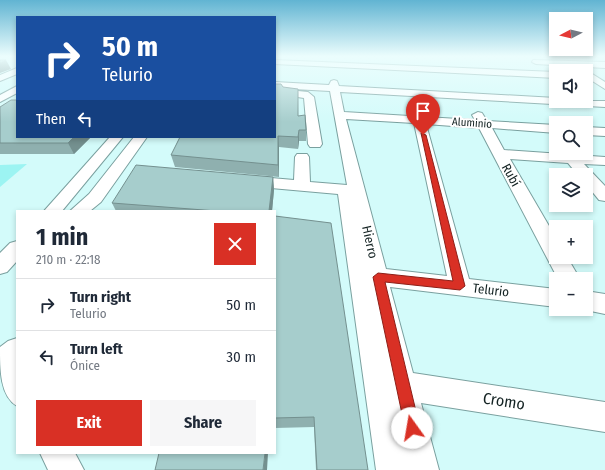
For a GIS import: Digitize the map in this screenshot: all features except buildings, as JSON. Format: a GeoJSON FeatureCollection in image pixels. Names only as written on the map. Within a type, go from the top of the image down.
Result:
{"type":"FeatureCollection","features":[{"type":"Feature","properties":{"kind":"street","name":"Hierro"},"geometry":{"type":"LineString","coordinates":[[324,78],[325,83],[339,114],[321,146],[351,190],[378,277],[422,470]]}},
{"type":"Feature","properties":{"kind":"street"},"geometry":{"type":"LineString","coordinates":[[424,78],[549,100]]}},
{"type":"Feature","properties":{"kind":"street","name":"Rubí"},"geometry":{"type":"LineString","coordinates":[[456,78],[484,124],[549,243]]}},
{"type":"Feature","properties":{"kind":"street"},"geometry":{"type":"LineString","coordinates":[[276,85],[325,83],[459,84],[524,78]]}},
{"type":"Feature","properties":{"kind":"street"},"geometry":{"type":"LineString","coordinates":[[593,79],[605,86]]}},
{"type":"Feature","properties":{"kind":"street"},"geometry":{"type":"LineString","coordinates":[[276,80],[325,83]]}},
{"type":"Feature","properties":{"kind":"street"},"geometry":{"type":"LineString","coordinates":[[459,84],[549,94]]}},
{"type":"Feature","properties":{"kind":"street"},"geometry":{"type":"LineString","coordinates":[[0,92],[16,89]]}},
{"type":"Feature","properties":{"kind":"street"},"geometry":{"type":"LineString","coordinates":[[0,100],[16,90]]}},
{"type":"Feature","properties":{"kind":"street"},"geometry":{"type":"LineString","coordinates":[[276,92],[301,93],[308,96],[321,146],[302,186]]}},
{"type":"Feature","properties":{"kind":"street"},"geometry":{"type":"LineString","coordinates":[[593,97],[605,98]]}},
{"type":"Feature","properties":{"kind":"street"},"geometry":{"type":"LineString","coordinates":[[0,100],[16,101]]}},
{"type":"Feature","properties":{"kind":"street"},"geometry":{"type":"LineString","coordinates":[[0,110],[16,101]]}},
{"type":"Feature","properties":{"kind":"street"},"geometry":{"type":"LineString","coordinates":[[593,103],[605,104]]}},
{"type":"Feature","properties":{"kind":"street","name":"Aluminio"},"geometry":{"type":"LineString","coordinates":[[339,114],[549,129]]}},
{"type":"Feature","properties":{"kind":"street"},"geometry":{"type":"LineString","coordinates":[[419,120],[460,286]]}},
{"type":"Feature","properties":{"kind":"street"},"geometry":{"type":"LineString","coordinates":[[593,131],[605,132]]}},
{"type":"Feature","properties":{"kind":"street"},"geometry":{"type":"LineString","coordinates":[[54,210],[116,138]]}},
{"type":"Feature","properties":{"kind":"street"},"geometry":{"type":"LineString","coordinates":[[80,210],[95,198],[140,138]]}},
{"type":"Feature","properties":{"kind":"street"},"geometry":{"type":"LineString","coordinates":[[106,150],[131,150]]}},
{"type":"Feature","properties":{"kind":"street"},"geometry":{"type":"LineString","coordinates":[[499,154],[549,157]]}},
{"type":"Feature","properties":{"kind":"street"},"geometry":{"type":"LineString","coordinates":[[573,160],[605,196]]}},
{"type":"Feature","properties":{"kind":"street"},"geometry":{"type":"LineString","coordinates":[[588,160],[605,161]]}},
{"type":"Feature","properties":{"kind":"street"},"geometry":{"type":"LineString","coordinates":[[231,179],[351,190],[394,470]]}},
{"type":"Feature","properties":{"kind":"street"},"geometry":{"type":"LineString","coordinates":[[0,266],[16,249]]}},
{"type":"Feature","properties":{"kind":"street","name":"Telurio"},"geometry":{"type":"LineString","coordinates":[[378,277],[549,297]]}},
{"type":"Feature","properties":{"kind":"street"},"geometry":{"type":"LineString","coordinates":[[593,302],[605,304]]}},
{"type":"Feature","properties":{"kind":"street"},"geometry":{"type":"LineString","coordinates":[[16,351],[0,364],[16,390]]}},
{"type":"Feature","properties":{"kind":"street","name":"Cromo"},"geometry":{"type":"LineString","coordinates":[[403,386],[605,417]]}},
{"type":"Feature","properties":{"kind":"street"},"geometry":{"type":"LineString","coordinates":[[57,454],[68,470]]}},
{"type":"Feature","properties":{"kind":"shaded area"},"geometry":{"type":"Polygon","coordinates":[[[27,164],[0,187],[0,165],[27,164]]]}},
{"type":"Feature","properties":{"kind":"route"},"geometry":{"type":"LineString","coordinates":[[412,428],[378,277],[460,286],[423,135]]}}]}
